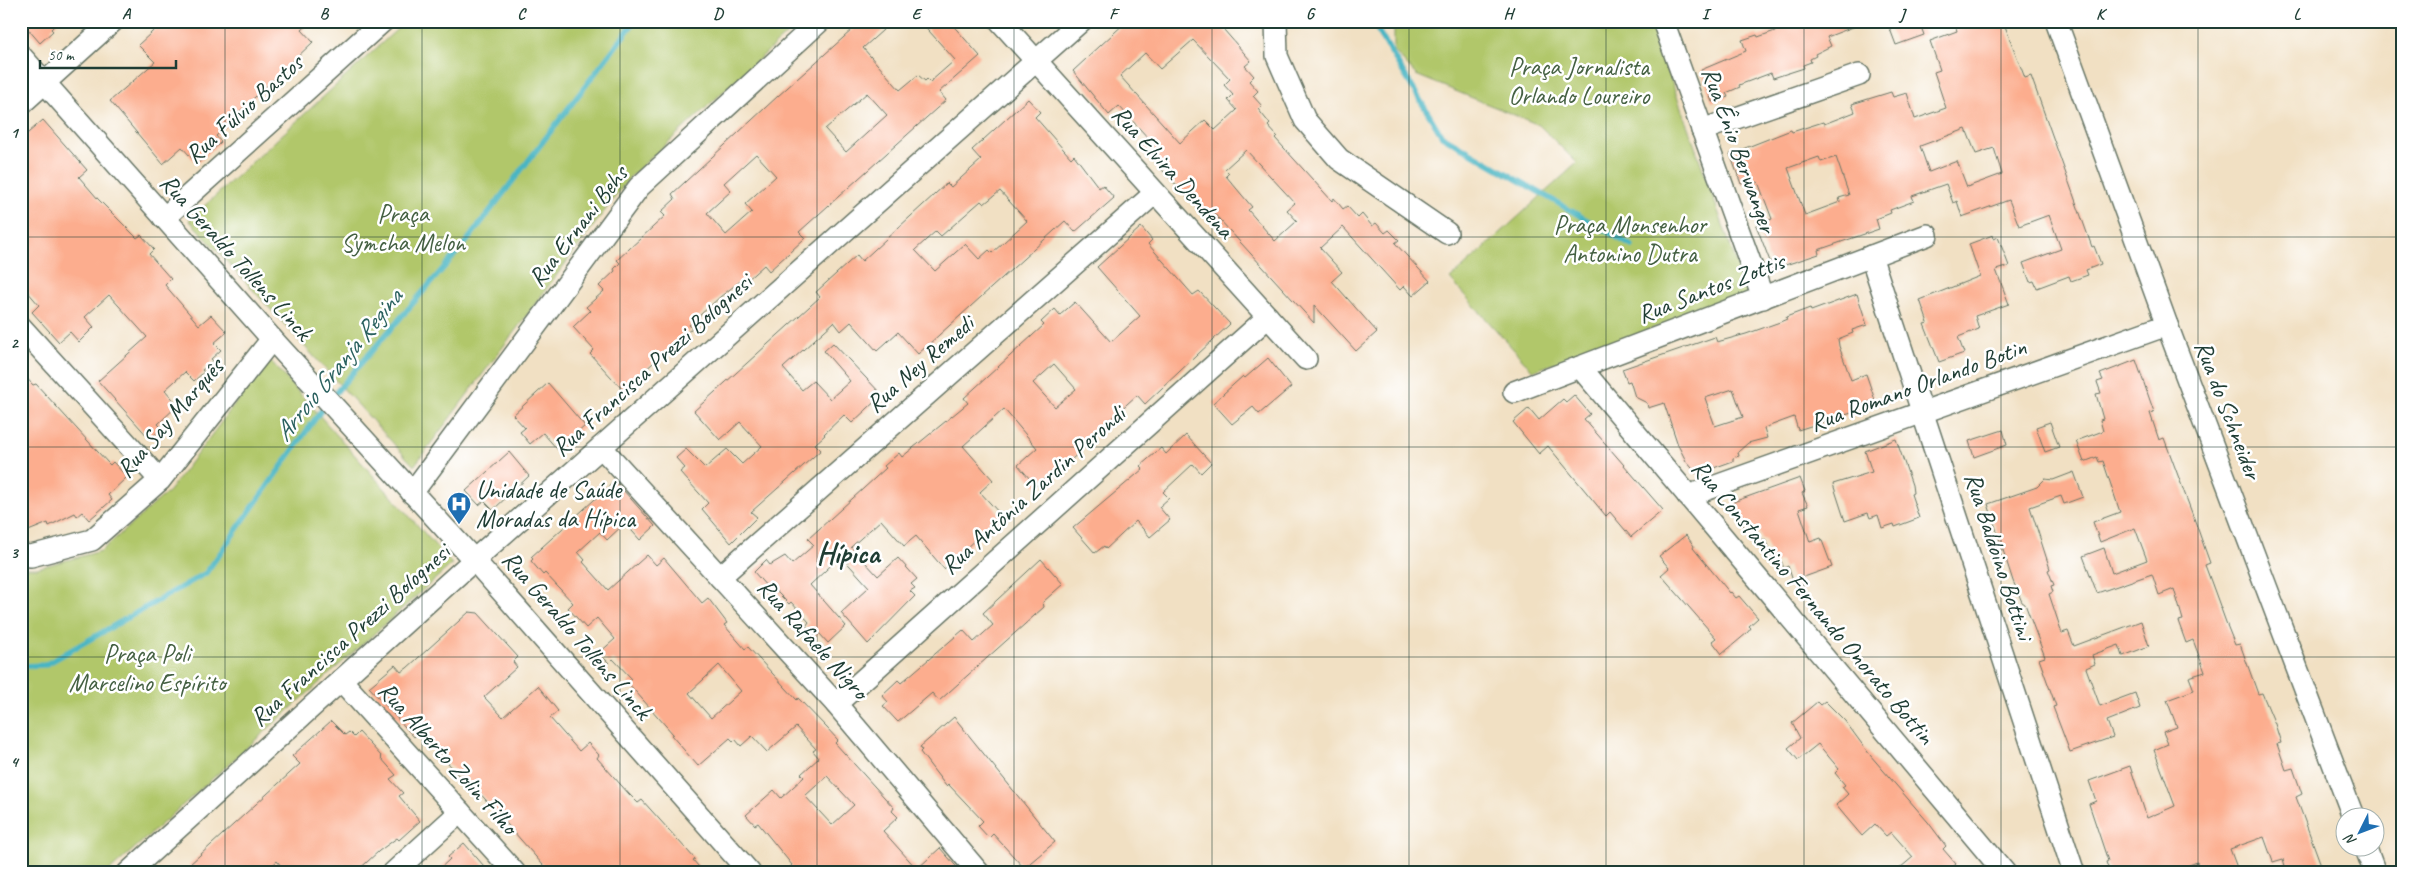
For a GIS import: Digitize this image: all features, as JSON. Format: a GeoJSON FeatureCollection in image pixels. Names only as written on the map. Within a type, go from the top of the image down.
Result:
{"type":"FeatureCollection","features":[{"type":"Feature","properties":{"kind":"street"},"geometry":{"type":"LineString","coordinates":[[21,104],[112,21]]}},
{"type":"Feature","properties":{"kind":"street","name":"Rua Fúlvio Bastos"},"geometry":{"type":"LineString","coordinates":[[164,218],[382,21]]}},
{"type":"Feature","properties":{"kind":"street","name":"Rua Ernani Behs"},"geometry":{"type":"LineString","coordinates":[[412,493],[639,187],[820,21]]}},
{"type":"Feature","properties":{"kind":"street","name":"Rua Elvira Dendena"},"geometry":{"type":"LineString","coordinates":[[1000,21],[1306,359]]}},
{"type":"Feature","properties":{"kind":"street","name":"Rua Francisca Prezzi Bolognesi"},"geometry":{"type":"LineString","coordinates":[[128,873],[474,560],[1081,21]]}},
{"type":"Feature","properties":{"kind":"street"},"geometry":{"type":"LineString","coordinates":[[1276,21],[1278,56],[1305,120],[1339,160],[1447,233]]}},
{"type":"Feature","properties":{"kind":"street","name":"Rua Ênio Berwanger"},"geometry":{"type":"LineString","coordinates":[[1664,21],[1763,298]]}},
{"type":"Feature","properties":{"kind":"street","name":"Rua do Schneider"},"geometry":{"type":"LineString","coordinates":[[2056,21],[2167,324],[2349,806]]}},
{"type":"Feature","properties":{"kind":"street","name":"Rua Geraldo Tollens Linck"},"geometry":{"type":"LineString","coordinates":[[21,56],[272,339],[474,560],[750,873]]}},
{"type":"Feature","properties":{"kind":"street"},"geometry":{"type":"LineString","coordinates":[[1702,130],[1859,75]]}},
{"type":"Feature","properties":{"kind":"street","name":"Rua Ney Remedi"},"geometry":{"type":"LineString","coordinates":[[720,577],[1156,193]]}},
{"type":"Feature","properties":{"kind":"street","name":"Rua Santos Zottis"},"geometry":{"type":"LineString","coordinates":[[1514,392],[1927,235]]}},
{"type":"Feature","properties":{"kind":"street","name":"Rua Baldoino Bottini"},"geometry":{"type":"LineString","coordinates":[[1871,256],[2074,873]]}},
{"type":"Feature","properties":{"kind":"street","name":"Rua Antônia Zardin Perondi"},"geometry":{"type":"LineString","coordinates":[[836,704],[1268,317]]}},
{"type":"Feature","properties":{"kind":"street","name":"Rua Romano Orlando Botin"},"geometry":{"type":"LineString","coordinates":[[1688,496],[2167,324]]}},
{"type":"Feature","properties":{"kind":"street"},"geometry":{"type":"LineString","coordinates":[[21,327],[160,480]]}},
{"type":"Feature","properties":{"kind":"street","name":"Rua Say Marquês"},"geometry":{"type":"LineString","coordinates":[[21,555],[31,556],[92,540],[160,480],[272,339]]}},
{"type":"Feature","properties":{"kind":"street","name":"Rua Constantino Fernando Onorato Bottin"},"geometry":{"type":"LineString","coordinates":[[1580,367],[2005,873]]}},
{"type":"Feature","properties":{"kind":"street","name":"Rua Rafaele Nigro"},"geometry":{"type":"LineString","coordinates":[[601,447],[836,704],[979,873]]}},
{"type":"Feature","properties":{"kind":"street","name":"Rua Alberto Zolin Filho"},"geometry":{"type":"LineString","coordinates":[[341,680],[515,873]]}},
{"type":"Feature","properties":{"kind":"street"},"geometry":{"type":"LineString","coordinates":[[393,873],[460,812]]}},
{"type":"Feature","properties":{"kind":"street"},"geometry":{"type":"LineString","coordinates":[[2368,856],[2374,873]]}},
{"type":"Feature","properties":{"kind":"green space","name":"Praça Symcha Melon"},"geometry":{"type":"Polygon","coordinates":[[[406,21],[801,21],[630,177],[414,466],[189,220],[406,21]]]}},
{"type":"Feature","properties":{"kind":"green space","name":"Praça Monsenhor Antonino Dutra"},"geometry":{"type":"Polygon","coordinates":[[[1394,21],[1650,21],[1748,295],[1533,371],[1450,279],[1577,163],[1539,125],[1416,75],[1394,51],[1394,21]]]}},
{"type":"Feature","properties":{"kind":"green space","name":"Praça Poli Marcelino Espírito"},"geometry":{"type":"Polygon","coordinates":[[[269,359],[452,564],[107,873],[21,873],[21,568],[37,568],[101,551],[169,491],[269,359]]]}},
{"type":"Feature","properties":{"kind":"building"},"geometry":{"type":"Polygon","coordinates":[[[21,21],[59,21],[51,29],[53,31],[40,43],[21,21]]]}},
{"type":"Feature","properties":{"kind":"building"},"geometry":{"type":"Polygon","coordinates":[[[164,21],[312,21],[302,30],[313,42],[235,116],[236,118],[216,136],[221,142],[197,164],[182,147],[163,164],[110,101],[155,62],[138,45],[164,21]]]}},
{"type":"Feature","properties":{"kind":"building"},"geometry":{"type":"Polygon","coordinates":[[[862,21],[876,21],[883,30],[863,48],[900,90],[918,75],[925,81],[927,79],[930,82],[955,60],[920,21],[949,21],[980,56],[939,92],[946,100],[799,232],[805,238],[789,253],[769,271],[764,265],[745,282],[743,279],[720,297],[689,325],[692,328],[623,390],[590,354],[594,350],[573,327],[590,311],[586,307],[604,291],[599,286],[615,271],[614,269],[620,263],[617,260],[665,216],[661,212],[675,199],[672,194],[862,21]],[[867,93],[825,129],[846,152],[887,115],[867,93]],[[756,154],[724,183],[731,191],[707,213],[726,235],[752,212],[745,204],[776,176],[756,154]]]}},
{"type":"Feature","properties":{"kind":"building"},"geometry":{"type":"Polygon","coordinates":[[[1127,21],[1233,21],[1224,30],[1251,61],[1245,66],[1254,76],[1249,81],[1258,91],[1253,96],[1262,106],[1258,109],[1270,124],[1268,126],[1277,136],[1275,138],[1332,201],[1334,198],[1343,209],[1347,206],[1358,218],[1362,214],[1372,226],[1376,223],[1385,233],[1389,230],[1399,240],[1395,243],[1430,281],[1413,296],[1404,286],[1400,290],[1343,227],[1320,248],[1342,272],[1332,281],[1377,332],[1356,351],[1314,305],[1314,323],[1209,208],[1203,214],[1140,146],[1149,139],[1119,106],[1109,115],[1073,71],[1127,21]],[[1193,40],[1160,69],[1145,53],[1120,76],[1180,143],[1205,120],[1215,130],[1237,110],[1228,100],[1233,95],[1224,85],[1230,79],[1193,40]],[[1246,150],[1225,169],[1229,173],[1226,176],[1252,207],[1248,210],[1275,241],[1297,221],[1287,210],[1295,203],[1246,150]]]}},
{"type":"Feature","properties":{"kind":"building"},"geometry":{"type":"Polygon","coordinates":[[[1787,21],[1866,22],[1827,37],[1831,46],[1815,54],[1816,56],[1810,59],[1811,62],[1803,65],[1804,68],[1773,78],[1771,73],[1739,85],[1740,87],[1726,93],[1728,97],[1712,102],[1701,70],[1746,51],[1742,40],[1757,35],[1758,37],[1789,26],[1787,21]]]}},
{"type":"Feature","properties":{"kind":"building"},"geometry":{"type":"Polygon","coordinates":[[[1887,21],[1919,21],[1924,35],[1896,45],[1887,21]]]}},
{"type":"Feature","properties":{"kind":"building"},"geometry":{"type":"Polygon","coordinates":[[[1954,21],[2003,21],[2025,78],[2031,76],[2092,247],[2094,246],[2101,264],[2086,270],[2088,275],[2071,281],[2069,276],[2037,288],[2034,281],[2030,282],[2023,263],[2061,249],[2049,215],[2019,226],[2009,200],[1962,217],[1957,201],[1953,203],[1946,184],[1912,196],[1914,201],[1890,210],[1891,213],[1876,219],[1879,229],[1818,250],[1819,254],[1773,269],[1756,225],[1772,219],[1758,182],[1750,185],[1749,181],[1741,184],[1730,154],[1791,130],[1792,132],[1823,122],[1824,124],[1855,112],[1852,104],[1891,92],[1893,97],[1907,93],[1915,119],[1946,108],[1934,72],[1940,70],[1930,41],[1957,31],[1954,21]],[[1966,129],[1920,146],[1929,172],[1957,161],[1967,187],[2002,174],[1994,148],[1976,154],[1966,129]],[[1819,157],[1788,168],[1805,215],[1840,202],[1839,198],[1849,195],[1836,157],[1821,162],[1819,157]]]}},
{"type":"Feature","properties":{"kind":"building"},"geometry":{"type":"Polygon","coordinates":[[[1028,99],[1040,112],[1035,117],[1071,158],[1074,155],[1099,188],[1103,185],[1114,198],[1075,232],[1065,221],[918,354],[898,332],[877,351],[851,322],[841,331],[834,322],[783,368],[802,390],[813,381],[830,399],[850,381],[824,351],[833,343],[882,395],[852,423],[844,415],[824,434],[815,444],[821,450],[751,512],[757,517],[731,543],[702,509],[708,503],[680,472],[685,468],[676,458],[686,449],[705,468],[727,449],[742,464],[762,446],[740,422],[720,440],[694,411],[820,297],[816,292],[857,255],[862,261],[947,183],[951,187],[981,160],[972,150],[1028,99]],[[1000,191],[984,204],[981,201],[941,236],[936,231],[915,250],[935,271],[965,244],[979,259],[989,250],[992,253],[1027,221],[1000,191]]]}},
{"type":"Feature","properties":{"kind":"building"},"geometry":{"type":"Polygon","coordinates":[[[43,120],[87,170],[79,177],[137,238],[141,235],[154,249],[149,254],[171,279],[165,285],[199,325],[211,315],[227,332],[214,343],[221,350],[211,359],[213,361],[202,370],[204,372],[194,381],[185,372],[165,390],[178,405],[158,424],[162,428],[150,439],[98,381],[147,337],[109,295],[85,317],[94,327],[79,342],[70,332],[59,342],[32,312],[39,305],[21,284],[21,139],[43,120]]]}},
{"type":"Feature","properties":{"kind":"building"},"geometry":{"type":"Polygon","coordinates":[[[1141,227],[1152,240],[1148,244],[1193,295],[1199,291],[1230,324],[1145,404],[1137,395],[1086,441],[1088,444],[1069,462],[1067,459],[1036,486],[1018,465],[1037,448],[1004,409],[963,446],[993,480],[980,492],[1001,515],[944,569],[916,536],[904,546],[881,520],[851,547],[878,576],[898,558],[917,579],[911,584],[915,588],[910,591],[915,596],[868,644],[841,613],[869,587],[841,556],[810,585],[846,626],[828,643],[819,633],[815,636],[806,626],[809,622],[791,602],[789,604],[770,585],[767,587],[754,572],[766,560],[770,565],[785,556],[792,564],[814,545],[808,539],[886,468],[884,466],[899,453],[902,457],[968,403],[964,398],[1044,325],[1041,322],[1055,309],[1060,315],[1075,302],[1111,342],[1140,316],[1097,267],[1141,227]],[[1054,364],[1033,383],[1055,407],[1076,389],[1054,364]]]}},
{"type":"Feature","properties":{"kind":"building"},"geometry":{"type":"Polygon","coordinates":[[[1993,235],[1994,239],[1998,237],[2009,266],[1996,270],[2009,304],[1975,316],[1979,329],[1958,337],[1964,353],[1939,362],[1924,324],[1928,323],[1920,300],[1980,276],[1969,244],[1993,235]]]}},
{"type":"Feature","properties":{"kind":"building"},"geometry":{"type":"Polygon","coordinates":[[[1857,294],[1867,325],[1852,330],[1853,333],[1838,339],[1839,346],[1851,380],[1866,374],[1875,400],[1860,405],[1861,410],[1798,430],[1794,417],[1764,428],[1767,438],[1748,443],[1738,452],[1739,456],[1733,458],[1733,461],[1697,474],[1686,461],[1678,445],[1664,403],[1648,408],[1647,403],[1635,397],[1630,381],[1627,382],[1622,369],[1715,337],[1717,342],[1780,322],[1787,319],[1786,317],[1810,308],[1811,311],[1857,294]],[[1733,389],[1705,398],[1715,426],[1743,417],[1733,389]]]}},
{"type":"Feature","properties":{"kind":"building"},"geometry":{"type":"Polygon","coordinates":[[[1268,358],[1291,387],[1259,414],[1253,407],[1232,424],[1213,403],[1243,376],[1245,378],[1268,358]]]}},
{"type":"Feature","properties":{"kind":"building"},"geometry":{"type":"Polygon","coordinates":[[[2136,360],[2154,412],[2150,413],[2159,440],[2164,438],[2195,521],[2210,563],[2205,565],[2227,625],[2235,645],[2240,644],[2258,694],[2262,693],[2275,724],[2281,743],[2277,744],[2286,770],[2293,768],[2302,794],[2296,797],[2324,873],[2287,873],[2283,859],[2273,862],[2264,837],[2230,849],[2239,873],[2206,873],[2204,867],[2199,869],[2197,862],[2169,873],[2110,873],[2106,862],[2108,861],[2089,804],[2096,801],[2089,781],[2130,766],[2147,818],[2175,806],[2154,750],[2168,744],[2163,732],[2177,727],[2167,700],[2194,690],[2189,677],[2205,672],[2193,640],[2186,643],[2178,621],[2183,620],[2174,589],[2159,595],[2152,574],[2097,593],[2083,556],[2104,548],[2112,573],[2147,560],[2135,528],[2100,542],[2093,522],[2120,512],[2103,461],[2099,462],[2097,457],[2084,462],[2076,441],[2103,431],[2100,420],[2103,419],[2096,394],[2101,393],[2097,382],[2103,380],[2100,374],[2136,360]]]}},
{"type":"Feature","properties":{"kind":"building"},"geometry":{"type":"Polygon","coordinates":[[[21,372],[33,385],[36,384],[110,465],[113,462],[127,477],[108,495],[112,500],[89,520],[82,512],[77,516],[75,513],[49,526],[48,523],[21,534],[21,372]]]}},
{"type":"Feature","properties":{"kind":"building"},"geometry":{"type":"Polygon","coordinates":[[[548,383],[585,426],[558,450],[543,433],[530,444],[520,432],[525,428],[513,415],[548,383]]]}},
{"type":"Feature","properties":{"kind":"building"},"geometry":{"type":"Polygon","coordinates":[[[1574,395],[1590,414],[1584,419],[1663,510],[1631,537],[1610,512],[1606,516],[1548,446],[1539,454],[1513,422],[1529,408],[1539,420],[1563,399],[1566,402],[1574,395]]]}},
{"type":"Feature","properties":{"kind":"building"},"geometry":{"type":"Polygon","coordinates":[[[2050,422],[2059,447],[2045,452],[2036,427],[2050,422]]]}},
{"type":"Feature","properties":{"kind":"building"},"geometry":{"type":"Polygon","coordinates":[[[2003,430],[2007,445],[1974,457],[1969,441],[2003,430]]]}},
{"type":"Feature","properties":{"kind":"building"},"geometry":{"type":"Polygon","coordinates":[[[1186,435],[1211,463],[1201,473],[1193,464],[1163,492],[1169,498],[1159,507],[1170,520],[1150,537],[1136,521],[1106,549],[1104,546],[1095,553],[1073,528],[1143,469],[1140,466],[1161,448],[1166,454],[1186,435]]]}},
{"type":"Feature","properties":{"kind":"building"},"geometry":{"type":"Polygon","coordinates":[[[1896,439],[1912,485],[1913,493],[1911,494],[1919,518],[1895,527],[1894,524],[1882,528],[1878,515],[1870,518],[1868,513],[1845,521],[1833,484],[1872,472],[1865,451],[1896,439]]]}},
{"type":"Feature","properties":{"kind":"building"},"geometry":{"type":"Polygon","coordinates":[[[509,452],[529,476],[493,510],[484,501],[479,505],[466,491],[509,452]]]}},
{"type":"Feature","properties":{"kind":"building"},"geometry":{"type":"Polygon","coordinates":[[[2074,472],[2083,497],[2064,504],[2061,496],[2030,507],[2050,569],[2048,570],[2054,585],[2051,586],[2053,592],[2049,594],[2062,633],[2068,631],[2074,646],[2141,621],[2149,646],[2123,656],[2119,645],[2092,655],[2095,664],[2086,668],[2100,706],[2135,693],[2140,708],[2107,721],[2113,737],[2070,752],[2053,707],[2056,706],[2039,659],[2045,657],[2025,604],[2022,602],[2013,581],[1988,504],[2037,487],[2045,479],[2053,480],[2074,472]]]}},
{"type":"Feature","properties":{"kind":"building"},"geometry":{"type":"Polygon","coordinates":[[[1800,478],[1805,491],[1802,493],[1808,506],[1799,509],[1810,542],[1821,538],[1832,567],[1793,581],[1788,566],[1784,568],[1781,561],[1774,563],[1765,539],[1762,540],[1759,532],[1756,533],[1754,526],[1745,529],[1733,502],[1800,478]]]}},
{"type":"Feature","properties":{"kind":"building"},"geometry":{"type":"Polygon","coordinates":[[[615,481],[655,526],[640,540],[625,523],[607,540],[600,532],[578,552],[585,560],[583,562],[608,590],[647,555],[656,565],[664,558],[702,603],[708,598],[727,623],[724,625],[745,649],[748,647],[797,700],[798,698],[827,728],[838,740],[835,743],[894,808],[892,811],[898,817],[883,831],[917,869],[940,848],[962,873],[784,873],[792,865],[758,823],[755,825],[746,815],[774,790],[781,798],[804,777],[801,774],[819,758],[813,751],[816,749],[796,727],[767,752],[752,736],[741,746],[735,739],[733,741],[730,738],[698,766],[671,735],[673,734],[628,683],[632,679],[613,659],[609,663],[599,653],[615,639],[597,618],[586,628],[568,608],[573,603],[545,573],[543,575],[531,561],[533,559],[531,557],[615,481]],[[719,665],[689,693],[711,718],[741,691],[719,665]],[[827,776],[805,796],[832,825],[854,805],[827,776]]]}},
{"type":"Feature","properties":{"kind":"building"},"geometry":{"type":"Polygon","coordinates":[[[1686,535],[1694,546],[1693,548],[1730,593],[1736,598],[1739,596],[1758,618],[1749,626],[1751,628],[1747,633],[1722,654],[1712,641],[1716,638],[1661,575],[1669,568],[1659,556],[1686,535]]]}},
{"type":"Feature","properties":{"kind":"building"},"geometry":{"type":"Polygon","coordinates":[[[1041,559],[1063,584],[1043,602],[1044,607],[939,701],[932,693],[898,722],[883,706],[888,702],[882,695],[898,680],[901,683],[963,630],[974,642],[993,625],[983,613],[1041,559]]]}},
{"type":"Feature","properties":{"kind":"building"},"geometry":{"type":"Polygon","coordinates":[[[469,612],[478,613],[518,657],[513,662],[517,667],[484,697],[503,717],[538,686],[558,711],[550,718],[579,751],[588,743],[599,755],[597,758],[629,794],[638,803],[642,800],[695,859],[693,860],[704,873],[550,873],[463,774],[460,777],[421,731],[414,737],[369,687],[395,665],[401,672],[407,668],[469,612]]]}},
{"type":"Feature","properties":{"kind":"building"},"geometry":{"type":"Polygon","coordinates":[[[1825,701],[1845,721],[1870,755],[1928,822],[1946,846],[1943,849],[1956,864],[1954,866],[1960,873],[1894,873],[1913,857],[1891,832],[1886,836],[1875,824],[1862,836],[1845,816],[1836,805],[1848,794],[1842,787],[1845,785],[1835,773],[1839,769],[1818,744],[1798,760],[1788,748],[1800,738],[1792,723],[1817,702],[1820,705],[1825,701]]]}},
{"type":"Feature","properties":{"kind":"building"},"geometry":{"type":"Polygon","coordinates":[[[954,717],[1055,842],[1024,868],[993,834],[989,838],[978,826],[983,821],[948,784],[946,786],[920,752],[922,750],[920,747],[954,717]]]}},
{"type":"Feature","properties":{"kind":"building"},"geometry":{"type":"Polygon","coordinates":[[[331,721],[345,735],[349,732],[354,737],[359,732],[382,757],[396,775],[390,779],[403,793],[399,796],[420,821],[399,840],[397,838],[379,851],[355,873],[287,873],[277,861],[264,873],[196,873],[189,865],[300,764],[292,756],[331,721]]]}},
{"type":"Feature","properties":{"kind":"building"},"geometry":{"type":"Polygon","coordinates":[[[464,843],[490,873],[435,873],[450,859],[448,857],[464,843]]]}},
{"type":"Feature","properties":{"kind":"waterway","name":"Arroio Granja Regina"},"geometry":{"type":"LineString","coordinates":[[331,398],[467,241],[635,21]]}},
{"type":"Feature","properties":{"kind":"waterway"},"geometry":{"type":"LineString","coordinates":[[1372,21],[1442,136],[1632,246]]}},
{"type":"Feature","properties":{"kind":"waterway","name":"Arroio Granja Regina"},"geometry":{"type":"LineString","coordinates":[[21,666],[45,665],[206,573],[325,405]]}},
{"type":"Feature","properties":{"kind":"place","name":"Unidade de Saúde Moradas da Hípica"},"geometry":{"type":"Point","coordinates":[459,525]}},
{"type":"Feature","properties":{"kind":"district","name":"Hípica"},"geometry":{"type":"Point","coordinates":[848,553]}},
{"type":"Feature","properties":{"kind":"park label","name":"Praça Jornalista Orlando Loureiro"},"geometry":{"type":"Point","coordinates":[1579,82]}}]}
